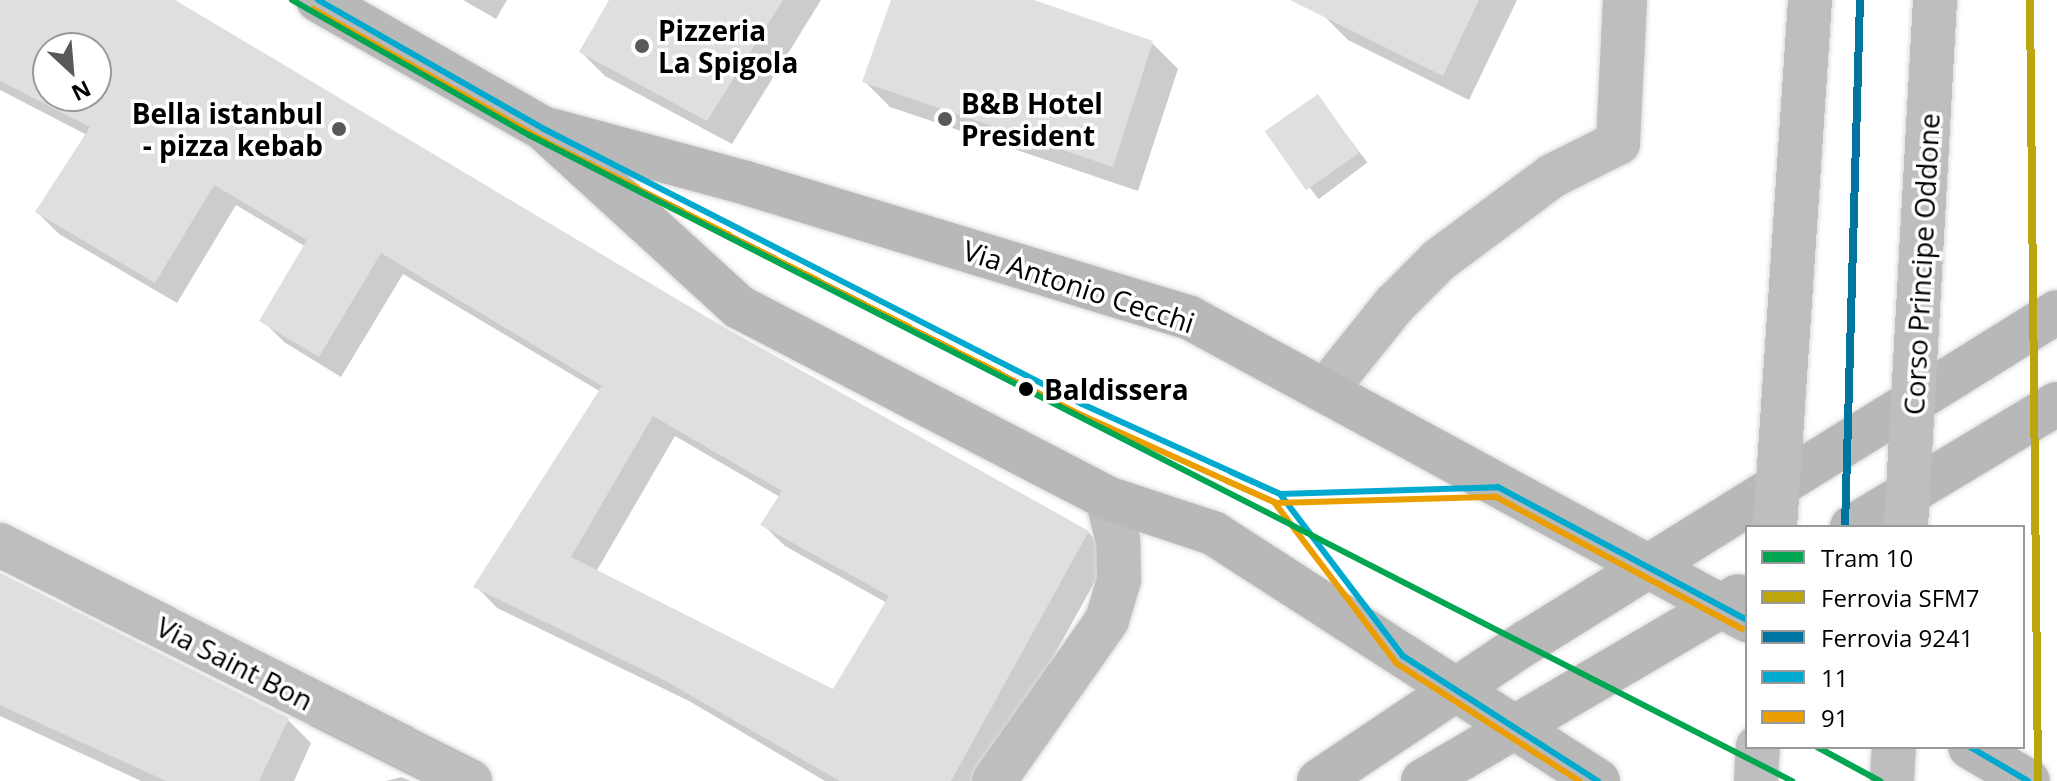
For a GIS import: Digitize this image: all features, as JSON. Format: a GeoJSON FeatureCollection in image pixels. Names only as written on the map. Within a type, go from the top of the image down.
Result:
{"type":"FeatureCollection","features":[{"type":"Feature","properties":{"kind":"street","name":"Via Antonio Cecchi"},"geometry":{"type":"LineString","coordinates":[[318,0],[544,129],[739,307],[1107,498],[1213,533],[1598,781]]}},
{"type":"Feature","properties":{"kind":"street"},"geometry":{"type":"LineString","coordinates":[[1325,391],[1394,305],[1439,260],[1552,176],[1618,143],[1625,0]]}},
{"type":"Feature","properties":{"kind":"street"},"geometry":{"type":"LineString","coordinates":[[1776,507],[1810,0]]}},
{"type":"Feature","properties":{"kind":"street","name":"Corso Principe Oddone"},"geometry":{"type":"LineString","coordinates":[[1907,510],[1935,0]]}},
{"type":"Feature","properties":{"kind":"street","name":"Via Antonio Cecchi"},"geometry":{"type":"LineString","coordinates":[[544,129],[746,183],[1190,318],[1648,568],[1738,606]]}},
{"type":"Feature","properties":{"kind":"street"},"geometry":{"type":"LineString","coordinates":[[1319,781],[1648,568],[1776,507],[1912,403],[2057,312]]}},
{"type":"Feature","properties":{"kind":"street"},"geometry":{"type":"LineString","coordinates":[[1858,525],[1907,510],[2057,404]]}},
{"type":"Feature","properties":{"kind":"street"},"geometry":{"type":"LineString","coordinates":[[994,781],[1107,620],[1119,580],[1118,541],[1107,498]]}},
{"type":"Feature","properties":{"kind":"street","name":"Via Saint Bon"},"geometry":{"type":"LineString","coordinates":[[0,545],[470,781]]}},
{"type":"Feature","properties":{"kind":"street"},"geometry":{"type":"LineString","coordinates":[[1423,781],[1738,606]]}},
{"type":"Feature","properties":{"kind":"street"},"geometry":{"type":"LineString","coordinates":[[1756,781],[1758,749]]}},
{"type":"Feature","properties":{"kind":"street"},"geometry":{"type":"LineString","coordinates":[[1892,781],[1894,749]]}},
{"type":"Feature","properties":{"kind":"street"},"geometry":{"type":"LineString","coordinates":[[1973,749],[2028,781]]}},
{"type":"Feature","properties":{"kind":"building"},"geometry":{"type":"Polygon","coordinates":[[[0,0],[175,0],[727,329],[1089,531],[951,781],[840,781],[664,680],[473,587],[602,386],[381,253],[319,357],[259,321],[307,240],[214,185],[155,283],[35,212],[90,127],[61,112],[112,112],[112,32],[32,32],[32,97],[0,81],[0,0]],[[653,416],[571,557],[833,689],[889,596],[760,525],[782,491],[653,416]]]}},
{"type":"Feature","properties":{"kind":"building"},"geometry":{"type":"Polygon","coordinates":[[[609,0],[783,0],[707,121],[579,52],[609,0]]]}},
{"type":"Feature","properties":{"kind":"building"},"geometry":{"type":"Polygon","coordinates":[[[891,0],[1034,0],[1153,41],[1113,167],[862,82],[891,0]]]}},
{"type":"Feature","properties":{"kind":"building"},"geometry":{"type":"Polygon","coordinates":[[[1290,0],[1479,0],[1443,76],[1290,0]]]}},
{"type":"Feature","properties":{"kind":"building"},"geometry":{"type":"Polygon","coordinates":[[[1318,94],[1359,153],[1306,190],[1265,131],[1318,94]]]}},
{"type":"Feature","properties":{"kind":"building"},"geometry":{"type":"Polygon","coordinates":[[[0,573],[289,718],[259,781],[166,781],[0,705],[0,573]]]}},
{"type":"Feature","properties":{"kind":"tram line","name":"10"},"geometry":{"type":"LineString","coordinates":[[292,0],[529,135],[1792,781]]}},
{"type":"Feature","properties":{"kind":"tram line","name":"10"},"geometry":{"type":"LineString","coordinates":[[1821,749],[1880,781]]}},
{"type":"Feature","properties":{"kind":"rail line","name":"9241"},"geometry":{"type":"LineString","coordinates":[[1845,525],[1860,0]]}},
{"type":"Feature","properties":{"kind":"rail line","name":"SFM7"},"geometry":{"type":"LineString","coordinates":[[2030,0],[2038,781]]}},
{"type":"Feature","properties":{"kind":"transit line","name":"11"},"geometry":{"type":"LineString","coordinates":[[318,0],[544,129],[1082,404],[1280,494],[1498,487],[1745,619]]}},
{"type":"Feature","properties":{"kind":"transit line","name":"91"},"geometry":{"type":"LineString","coordinates":[[313,9],[539,138],[1077,413],[1276,503],[1496,497],[1742,629]]}},
{"type":"Feature","properties":{"kind":"transit line","name":"11"},"geometry":{"type":"LineString","coordinates":[[1231,472],[1280,494],[1403,656],[1598,781]]}},
{"type":"Feature","properties":{"kind":"transit line","name":"91"},"geometry":{"type":"LineString","coordinates":[[1227,481],[1274,502],[1396,663],[1579,781]]}},
{"type":"Feature","properties":{"kind":"transit line","name":"11"},"geometry":{"type":"LineString","coordinates":[[1973,749],[2028,781]]}},
{"type":"Feature","properties":{"kind":"place","name":"Pizzeria La Spigola"},"geometry":{"type":"Point","coordinates":[642,46]}},
{"type":"Feature","properties":{"kind":"place","name":"B&B Hotel President"},"geometry":{"type":"Point","coordinates":[945,119]}},
{"type":"Feature","properties":{"kind":"place","name":"Bella istanbul - pizza kebab"},"geometry":{"type":"Point","coordinates":[339,129]}},
{"type":"Feature","properties":{"kind":"place","name":"Baldissera"},"geometry":{"type":"Point","coordinates":[1026,389]}}]}
